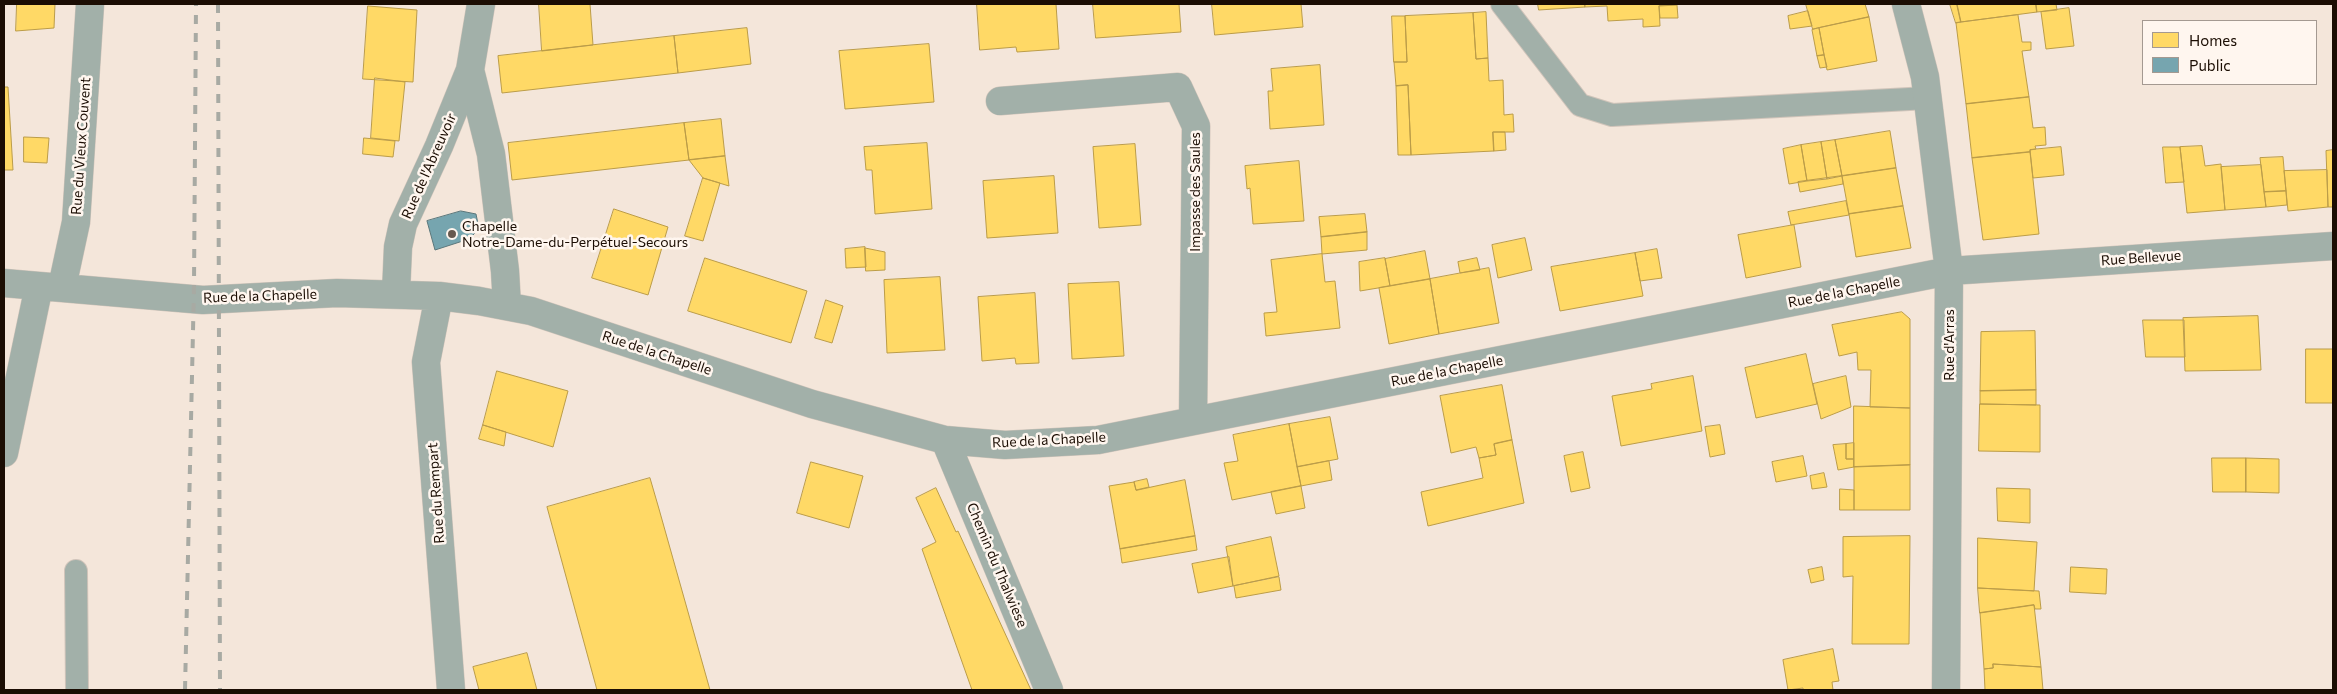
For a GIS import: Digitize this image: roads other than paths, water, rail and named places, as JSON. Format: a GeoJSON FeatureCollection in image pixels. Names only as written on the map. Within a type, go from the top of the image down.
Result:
{"type":"FeatureCollection","features":[{"type":"Feature","properties":{"kind":"street","name":"Rue du Vieux Couvent"},"geometry":{"type":"LineString","coordinates":[[4,453],[50,286],[76,222],[90,4]]}},
{"type":"Feature","properties":{"kind":"street","name":"Rue de l'Abreuvoir"},"geometry":{"type":"LineString","coordinates":[[396,293],[398,247],[402,224],[439,146],[470,70],[481,4]]}},
{"type":"Feature","properties":{"kind":"street","name":"Rue d'Arras"},"geometry":{"type":"LineString","coordinates":[[1906,4],[1925,77],[1949,271],[1946,690]]}},
{"type":"Feature","properties":{"kind":"street","name":"Rue de l'Abreuvoir"},"geometry":{"type":"LineString","coordinates":[[470,70],[491,154],[505,271],[507,306]]}},
{"type":"Feature","properties":{"kind":"street","name":"Impasse des Saules"},"geometry":{"type":"LineString","coordinates":[[1000,101],[1178,87],[1196,126],[1193,420]]}},
{"type":"Feature","properties":{"kind":"street","name":"Rue Bellevue"},"geometry":{"type":"LineString","coordinates":[[1949,271],[2333,246]]}},
{"type":"Feature","properties":{"kind":"street","name":"Rue de la Chapelle"},"geometry":{"type":"LineString","coordinates":[[4,282],[203,300],[337,293],[396,293],[439,296],[507,306],[531,311],[812,404],[945,440],[1005,445],[1098,440],[1949,271]]}},
{"type":"Feature","properties":{"kind":"street","name":"Rue du Rempart"},"geometry":{"type":"LineString","coordinates":[[439,296],[426,362],[451,690]]}},
{"type":"Feature","properties":{"kind":"street","name":"Chemin du Thalwiese"},"geometry":{"type":"LineString","coordinates":[[945,440],[1049,690]]}},
{"type":"Feature","properties":{"kind":"lane"},"geometry":{"type":"LineString","coordinates":[[1502,4],[1580,105],[1612,115],[1928,98]]}},
{"type":"Feature","properties":{"kind":"lane"},"geometry":{"type":"LineString","coordinates":[[76,571],[77,690]]}},
{"type":"Feature","properties":{"kind":"railway"},"geometry":{"type":"LineString","coordinates":[[185,690],[194,286],[196,4]]}},
{"type":"Feature","properties":{"kind":"railway"},"geometry":{"type":"LineString","coordinates":[[218,4],[220,690]]}},
{"type":"Feature","properties":{"kind":"place","name":"Chapelle Notre-Dame-du-Perpétuel-Secours"},"geometry":{"type":"Point","coordinates":[452,234]}}]}
